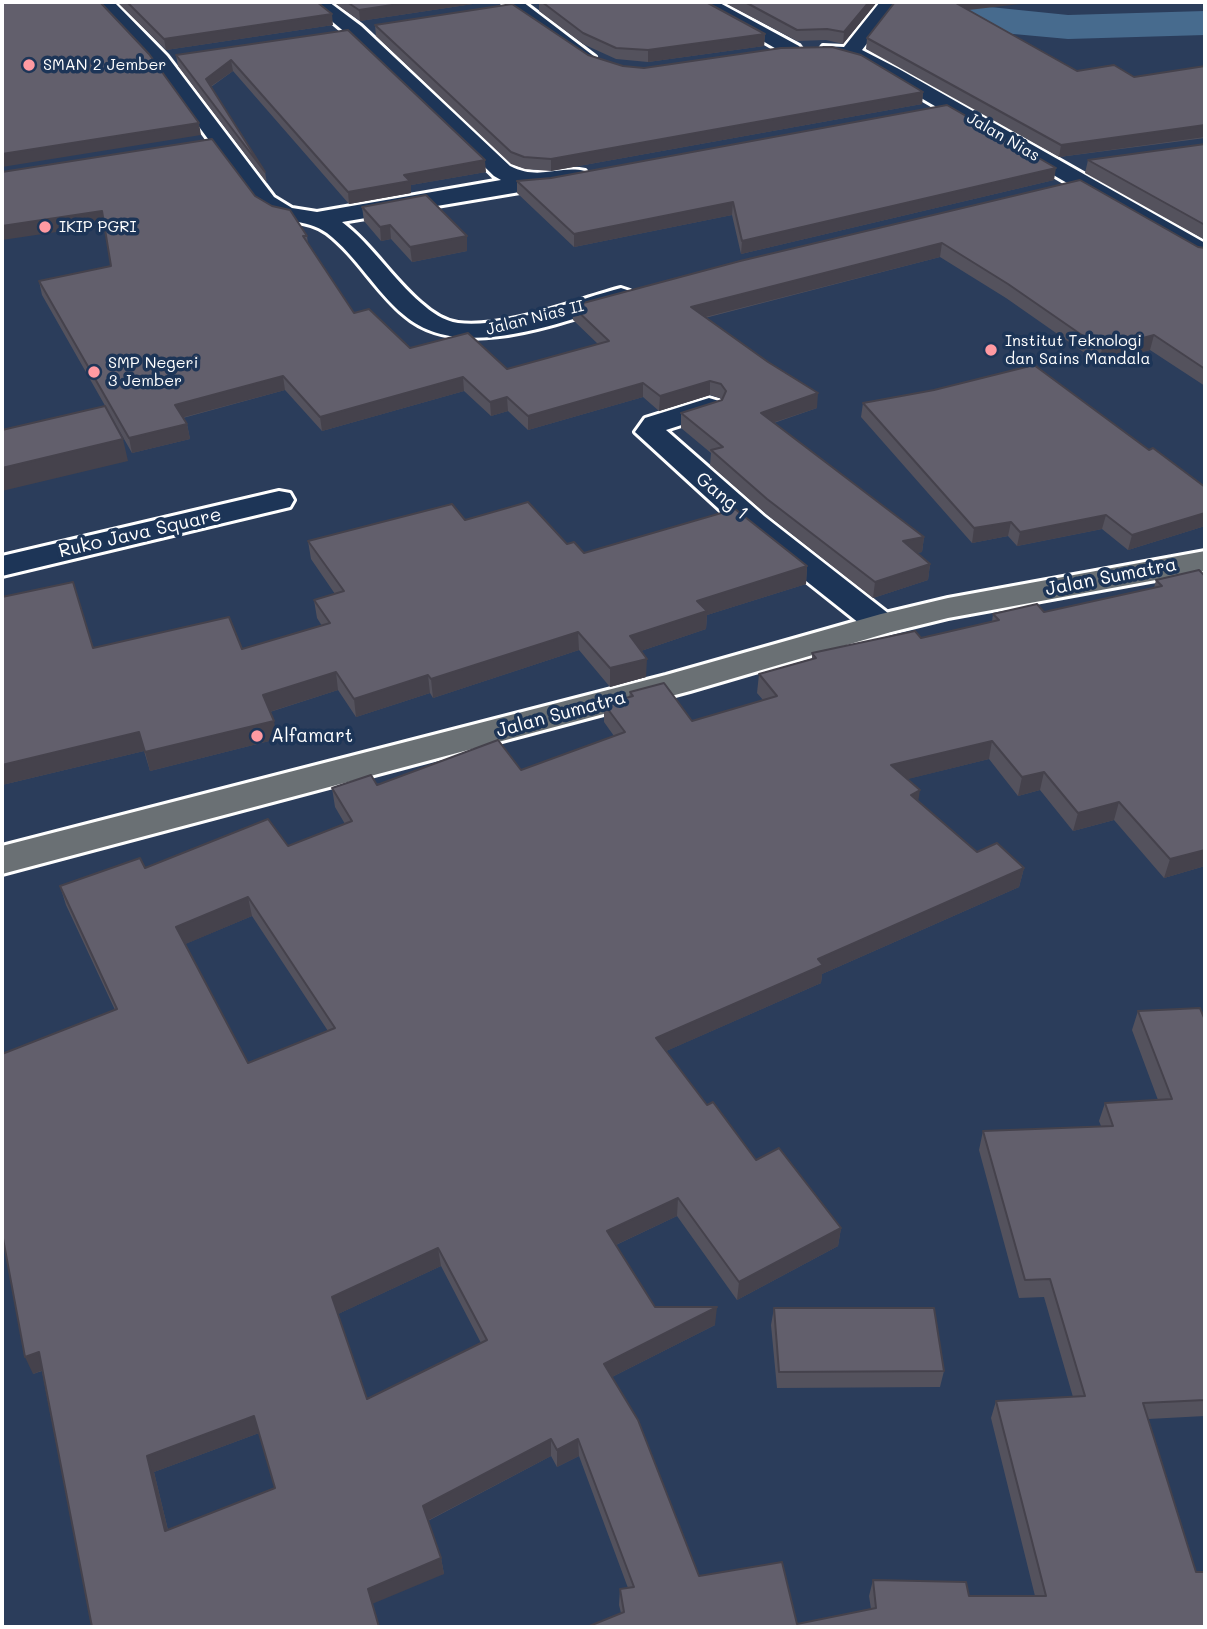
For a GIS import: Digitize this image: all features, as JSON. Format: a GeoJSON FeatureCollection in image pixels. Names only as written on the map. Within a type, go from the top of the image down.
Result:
{"type":"FeatureCollection","features":[{"type":"Feature","properties":{"kind":"main road","name":"Jalan Sumatra"},"geometry":{"type":"LineString","coordinates":[[2,860],[678,683],[881,624],[948,608],[1205,561]]}},
{"type":"Feature","properties":{"kind":"street","name":"Jalan Nias II"},"geometry":{"type":"LineString","coordinates":[[104,2],[160,60],[273,208],[292,217],[317,219],[329,224],[350,241],[412,309],[431,323],[449,330],[488,332],[642,290]]}},
{"type":"Feature","properties":{"kind":"street"},"geometry":{"type":"LineString","coordinates":[[318,2],[354,30],[502,171],[516,178],[532,181]]}},
{"type":"Feature","properties":{"kind":"street"},"geometry":{"type":"LineString","coordinates":[[490,10],[514,4],[544,2]]}},
{"type":"Feature","properties":{"kind":"street","name":"Jalan Nias"},"geometry":{"type":"LineString","coordinates":[[705,2],[792,50]]}},
{"type":"Feature","properties":{"kind":"street"},"geometry":{"type":"LineString","coordinates":[[849,53],[890,2]]}},
{"type":"Feature","properties":{"kind":"street"},"geometry":{"type":"LineString","coordinates":[[514,4],[597,64]]}},
{"type":"Feature","properties":{"kind":"street"},"geometry":{"type":"LineString","coordinates":[[330,34],[381,26]]}},
{"type":"Feature","properties":{"kind":"street","name":"Jalan Nias"},"geometry":{"type":"LineString","coordinates":[[765,54],[792,50],[849,53],[892,73],[1205,253]]}},
{"type":"Feature","properties":{"kind":"street"},"geometry":{"type":"LineString","coordinates":[[160,60],[187,55]]}},
{"type":"Feature","properties":{"kind":"street"},"geometry":{"type":"LineString","coordinates":[[926,112],[952,107]]}},
{"type":"Feature","properties":{"kind":"street"},"geometry":{"type":"LineString","coordinates":[[195,145],[222,141]]}},
{"type":"Feature","properties":{"kind":"street"},"geometry":{"type":"LineString","coordinates":[[1055,167],[1096,161]]}},
{"type":"Feature","properties":{"kind":"street"},"geometry":{"type":"LineString","coordinates":[[317,219],[532,181],[551,181],[605,171]]}},
{"type":"Feature","properties":{"kind":"street"},"geometry":{"type":"LineString","coordinates":[[1047,191],[1080,183]]}},
{"type":"Feature","properties":{"kind":"street","name":"Gang 1"},"geometry":{"type":"LineString","coordinates":[[709,407],[655,424],[650,432],[667,450],[753,523],[881,624]]}},
{"type":"Feature","properties":{"kind":"street","name":"Ruko Java Square"},"geometry":{"type":"LineString","coordinates":[[2,566],[279,500]]}},
{"type":"Feature","properties":{"kind":"building"},"geometry":{"type":"Polygon","coordinates":[[[2,2],[100,2],[149,54],[199,123],[2,154],[2,2]]]}},
{"type":"Feature","properties":{"kind":"building"},"geometry":{"type":"Polygon","coordinates":[[[127,2],[317,2],[332,14],[164,39],[127,2]]]}},
{"type":"Feature","properties":{"kind":"building"},"geometry":{"type":"Polygon","coordinates":[[[347,2],[412,2],[359,10],[347,2]]]}},
{"type":"Feature","properties":{"kind":"building"},"geometry":{"type":"Polygon","coordinates":[[[542,2],[706,2],[765,34],[648,50],[616,48],[583,33],[542,2]]]}},
{"type":"Feature","properties":{"kind":"building"},"geometry":{"type":"Polygon","coordinates":[[[745,2],[869,2],[844,32],[827,29],[797,30],[745,2]]]}},
{"type":"Feature","properties":{"kind":"building"},"geometry":{"type":"Polygon","coordinates":[[[895,2],[954,2],[1077,71],[1114,65],[1134,77],[1205,66],[1205,125],[1061,145],[867,38],[895,2]]]}},
{"type":"Feature","properties":{"kind":"building"},"geometry":{"type":"Polygon","coordinates":[[[512,4],[588,55],[623,66],[644,68],[781,48],[832,47],[861,55],[923,92],[551,159],[524,157],[511,152],[375,25],[512,4]]]}},
{"type":"Feature","properties":{"kind":"building"},"geometry":{"type":"Polygon","coordinates":[[[348,30],[485,160],[404,175],[410,181],[348,192],[231,60],[206,79],[265,172],[176,55],[348,30]]]}},
{"type":"Feature","properties":{"kind":"building"},"geometry":{"type":"Polygon","coordinates":[[[947,105],[1056,168],[742,241],[733,202],[574,234],[517,181],[551,178],[947,105]]]}},
{"type":"Feature","properties":{"kind":"building"},"geometry":{"type":"Polygon","coordinates":[[[212,139],[255,196],[272,206],[290,210],[307,236],[303,236],[354,313],[369,309],[410,348],[468,333],[507,369],[609,341],[572,306],[740,261],[1080,180],[1198,247],[1205,248],[1205,369],[1154,335],[1102,349],[1008,284],[942,243],[691,307],[768,362],[818,393],[761,413],[924,537],[903,541],[930,564],[875,582],[767,499],[711,450],[723,447],[681,413],[722,400],[726,391],[721,384],[710,381],[660,396],[643,383],[528,416],[507,397],[490,402],[463,377],[320,417],[283,376],[175,405],[187,424],[129,438],[39,281],[111,266],[102,211],[2,226],[2,172],[212,139]]]}},
{"type":"Feature","properties":{"kind":"building"},"geometry":{"type":"Polygon","coordinates":[[[1205,144],[1205,225],[1088,160],[1205,144]]]}},
{"type":"Feature","properties":{"kind":"building"},"geometry":{"type":"Polygon","coordinates":[[[426,195],[467,236],[410,247],[390,225],[380,227],[362,207],[426,195]]]}},
{"type":"Feature","properties":{"kind":"building"},"geometry":{"type":"Polygon","coordinates":[[[1034,365],[1149,450],[1153,448],[1205,487],[1205,513],[1132,535],[1106,515],[1020,532],[1011,522],[974,528],[863,403],[934,390],[1034,365]]]}},
{"type":"Feature","properties":{"kind":"building"},"geometry":{"type":"Polygon","coordinates":[[[105,406],[123,439],[2,468],[2,430],[105,406]]]}},
{"type":"Feature","properties":{"kind":"building"},"geometry":{"type":"Polygon","coordinates":[[[528,502],[567,544],[574,542],[584,553],[735,509],[807,566],[697,601],[707,611],[630,636],[647,659],[610,668],[578,632],[431,679],[428,675],[354,699],[336,672],[263,695],[274,721],[145,752],[139,732],[2,765],[2,597],[73,582],[93,648],[229,617],[242,649],[330,623],[314,600],[344,591],[308,541],[452,504],[465,520],[528,502]]]}},
{"type":"Feature","properties":{"kind":"building"},"geometry":{"type":"Polygon","coordinates":[[[1199,570],[1205,576],[1205,850],[1170,859],[1119,802],[1078,813],[1044,772],[1022,777],[992,741],[891,765],[920,790],[911,795],[977,852],[997,843],[1024,868],[818,959],[823,965],[656,1038],[707,1105],[713,1102],[756,1160],[779,1148],[841,1228],[739,1282],[678,1198],[607,1231],[655,1307],[717,1307],[604,1364],[638,1420],[699,1576],[782,1562],[797,1624],[876,1608],[873,1580],[966,1582],[969,1596],[1046,1596],[996,1401],[1085,1396],[1050,1279],[1025,1280],[983,1131],[1113,1126],[1105,1103],[1172,1099],[1138,1011],[1200,1008],[1205,1020],[1205,1400],[1143,1403],[1196,1572],[1205,1572],[1205,1627],[587,1627],[624,1612],[620,1589],[634,1587],[578,1439],[557,1450],[551,1439],[423,1506],[441,1558],[368,1589],[379,1627],[92,1627],[39,1352],[25,1357],[2,1233],[2,1054],[117,1009],[60,886],[140,858],[145,868],[268,819],[288,846],[352,821],[332,788],[371,775],[377,785],[498,740],[521,770],[625,732],[604,704],[633,696],[630,692],[664,683],[692,721],[777,696],[759,674],[816,658],[812,653],[915,631],[921,638],[999,620],[993,614],[1037,604],[1044,612],[1162,586],[1156,580],[1199,570]],[[248,897],[176,927],[248,1063],[335,1028],[248,897]],[[438,1248],[332,1297],[367,1399],[487,1340],[438,1248]],[[254,1416],[147,1456],[165,1531],[275,1488],[254,1416]]]}},
{"type":"Feature","properties":{"kind":"building"},"geometry":{"type":"Polygon","coordinates":[[[774,1308],[934,1308],[944,1371],[779,1372],[774,1308]]]}},
{"type":"Feature","properties":{"kind":"waterway"},"geometry":{"type":"LineString","coordinates":[[880,2],[959,17],[1068,27],[1205,23]]}},
{"type":"Feature","properties":{"kind":"place","name":"SMAN 2 Jember"},"geometry":{"type":"Point","coordinates":[29,65]}},
{"type":"Feature","properties":{"kind":"place","name":"IKIP PGRI"},"geometry":{"type":"Point","coordinates":[45,227]}},
{"type":"Feature","properties":{"kind":"place","name":"Institut Teknologi dan Sains Mandala"},"geometry":{"type":"Point","coordinates":[991,350]}},
{"type":"Feature","properties":{"kind":"place","name":"SMP Negeri 3 Jember"},"geometry":{"type":"Point","coordinates":[94,372]}},
{"type":"Feature","properties":{"kind":"place","name":"Alfamart"},"geometry":{"type":"Point","coordinates":[257,736]}}]}
